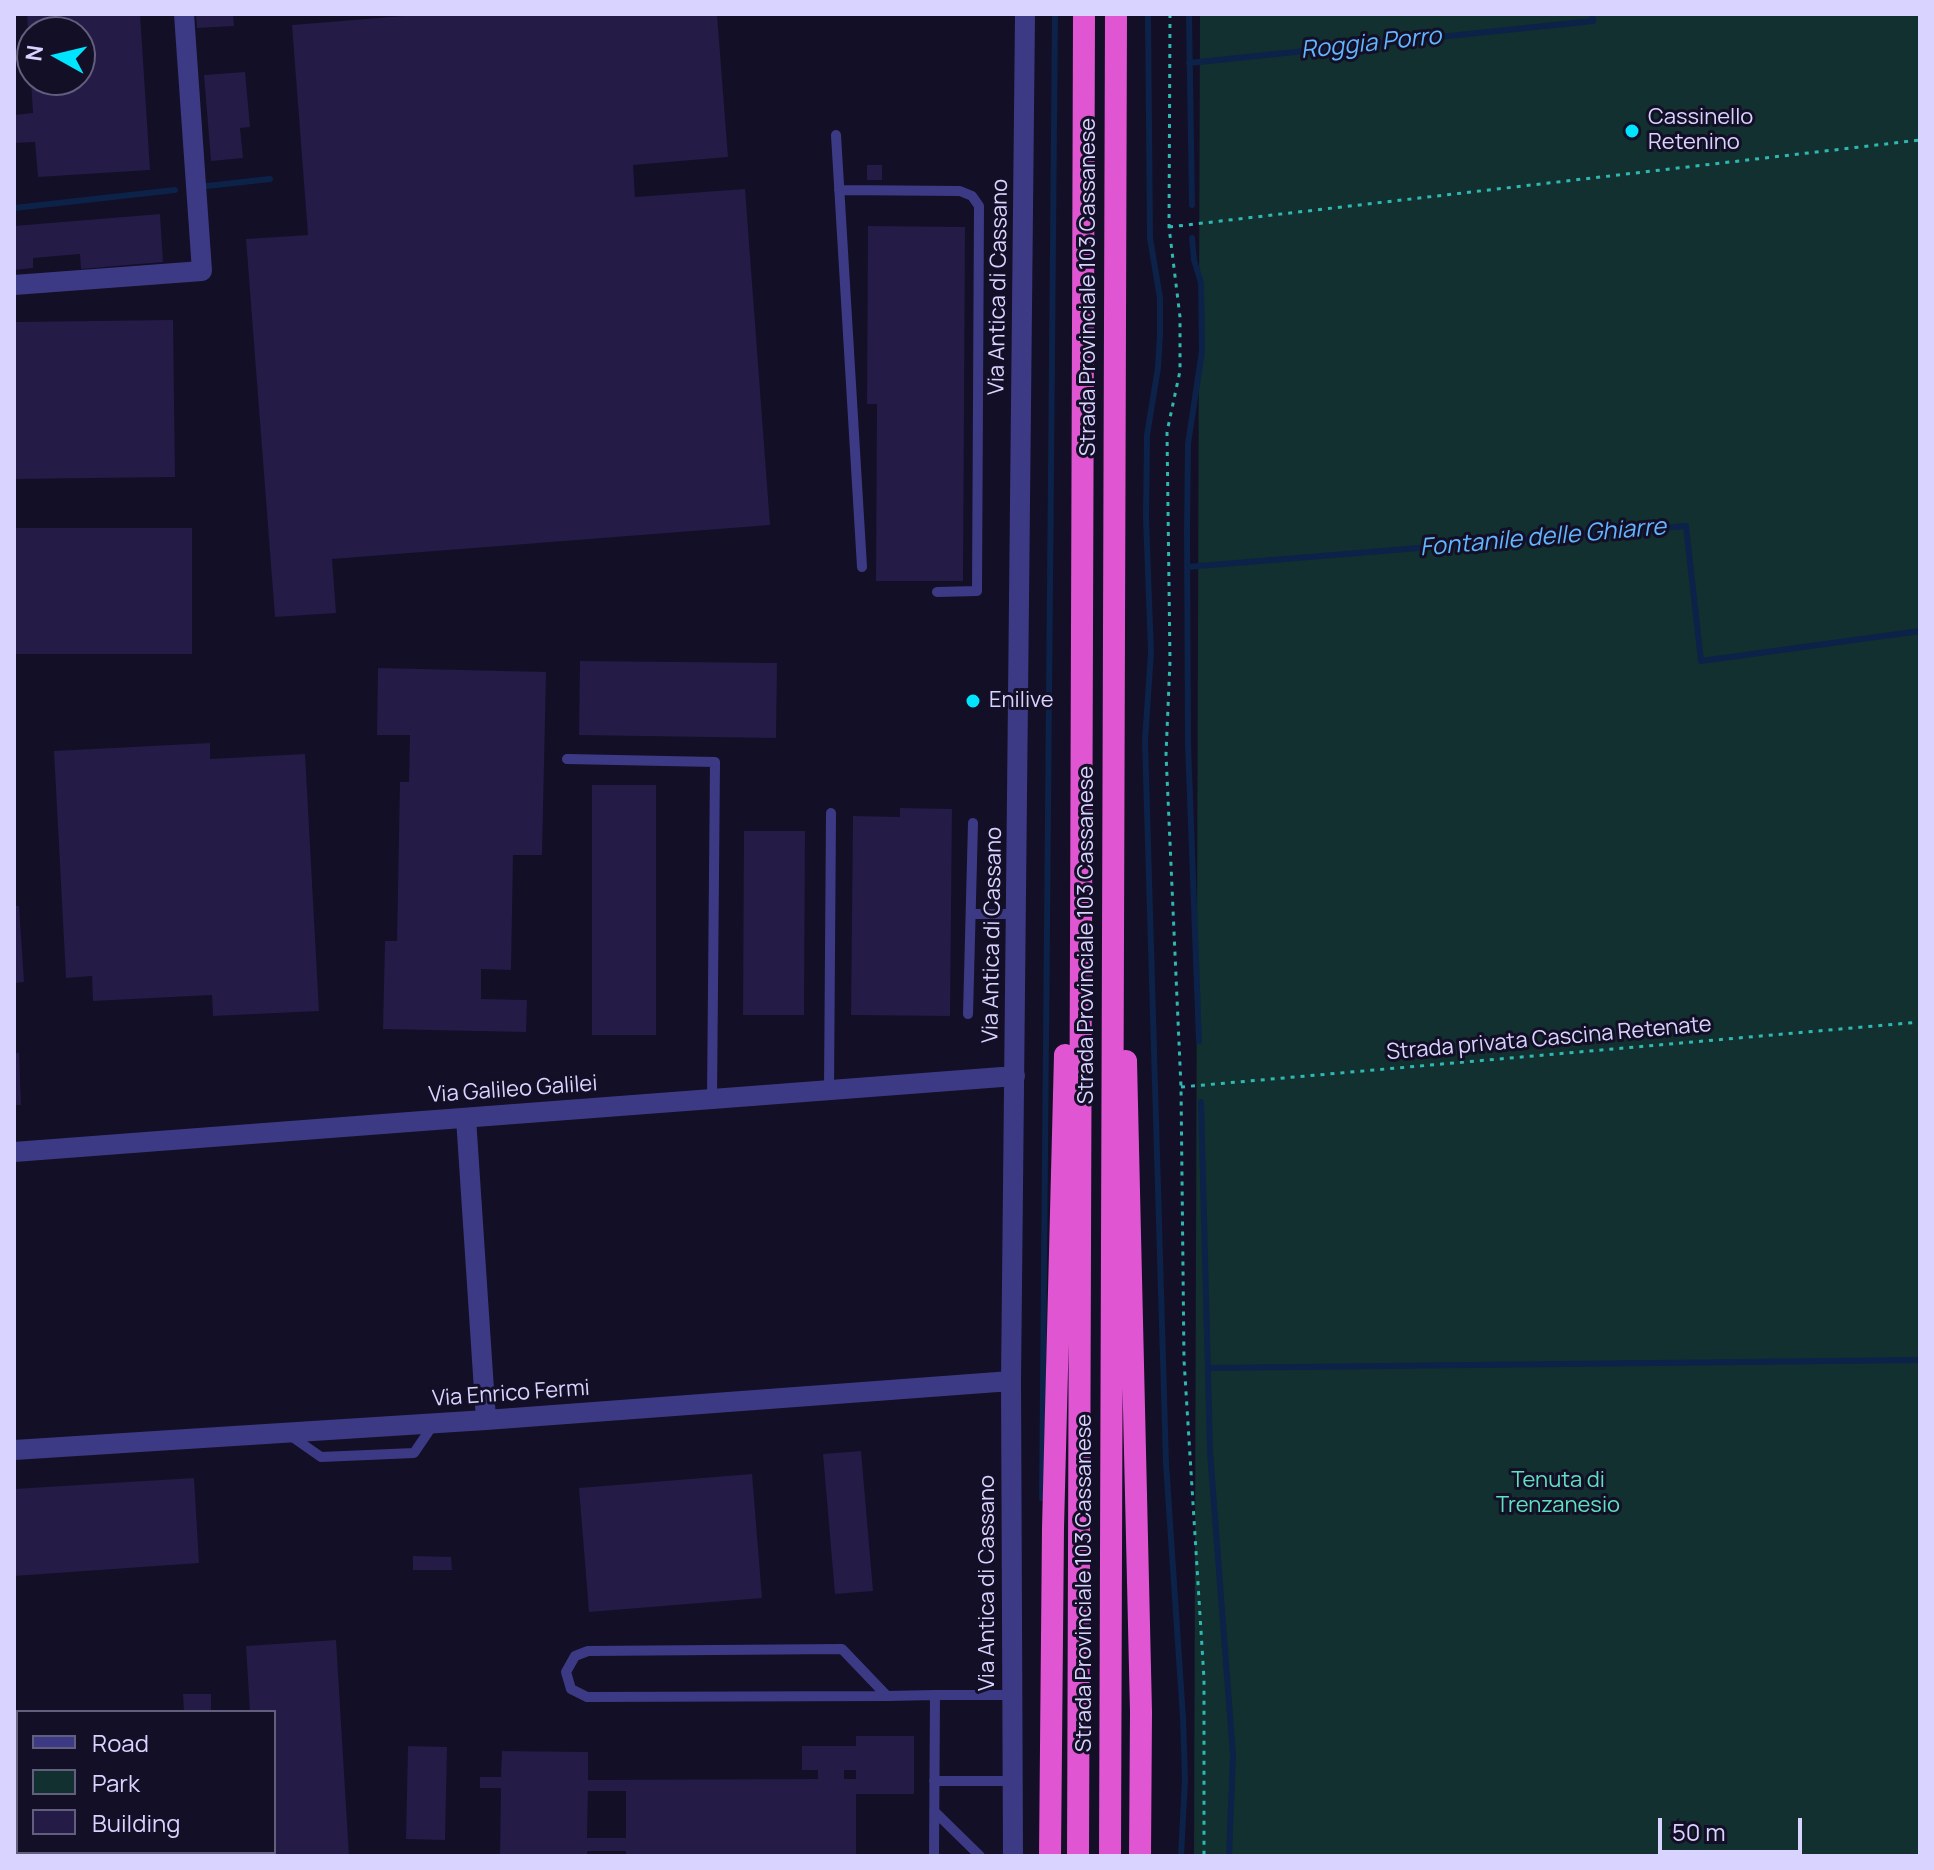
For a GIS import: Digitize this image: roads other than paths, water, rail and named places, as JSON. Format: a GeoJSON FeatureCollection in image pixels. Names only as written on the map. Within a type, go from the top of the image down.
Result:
{"type":"FeatureCollection","features":[{"type":"Feature","properties":{"kind":"highway","name":"Strada Provinciale 103 Cassanese"},"geometry":{"type":"LineString","coordinates":[[1078,1856],[1084,14]]}},
{"type":"Feature","properties":{"kind":"highway","name":"Strada Provinciale 103 Cassanese"},"geometry":{"type":"LineString","coordinates":[[1110,1856],[1116,14]]}},
{"type":"Feature","properties":{"kind":"highway"},"geometry":{"type":"LineString","coordinates":[[1113,795],[1128,1093],[1141,1712],[1140,1856]]}},
{"type":"Feature","properties":{"kind":"highway"},"geometry":{"type":"LineString","coordinates":[[1050,1856],[1053,1528],[1067,991],[1081,850]]}},
{"type":"Feature","properties":{"kind":"street"},"geometry":{"type":"LineString","coordinates":[[14,285],[202,271],[184,14]]}},
{"type":"Feature","properties":{"kind":"street","name":"Via Antica di Cassano"},"geometry":{"type":"LineString","coordinates":[[1013,1856],[1011,1381],[1025,14]]}},
{"type":"Feature","properties":{"kind":"street","name":"Via Galileo Galilei"},"geometry":{"type":"LineString","coordinates":[[14,1152],[1015,1076]]}},
{"type":"Feature","properties":{"kind":"street"},"geometry":{"type":"LineString","coordinates":[[466,1118],[486,1420]]}},
{"type":"Feature","properties":{"kind":"street","name":"Via Enrico Fermi"},"geometry":{"type":"LineString","coordinates":[[14,1450],[486,1420],[1011,1381]]}},
{"type":"Feature","properties":{"kind":"lane"},"geometry":{"type":"LineString","coordinates":[[836,135],[862,567]]}},
{"type":"Feature","properties":{"kind":"lane"},"geometry":{"type":"LineString","coordinates":[[839,190],[960,191],[972,196],[979,206],[977,591],[937,592]]}},
{"type":"Feature","properties":{"kind":"lane"},"geometry":{"type":"LineString","coordinates":[[567,759],[715,762],[712,1099]]}},
{"type":"Feature","properties":{"kind":"lane"},"geometry":{"type":"LineString","coordinates":[[829,1090],[831,813]]}},
{"type":"Feature","properties":{"kind":"lane"},"geometry":{"type":"LineString","coordinates":[[968,1014],[973,823]]}},
{"type":"Feature","properties":{"kind":"lane"},"geometry":{"type":"LineString","coordinates":[[971,914],[1017,914]]}},
{"type":"Feature","properties":{"kind":"lane"},"geometry":{"type":"LineString","coordinates":[[287,1433],[321,1457],[414,1453],[434,1423]]}},
{"type":"Feature","properties":{"kind":"lane"},"geometry":{"type":"LineString","coordinates":[[887,1696],[842,1649],[588,1651],[575,1656],[566,1672],[571,1689],[587,1697],[887,1696],[1012,1695]]}},
{"type":"Feature","properties":{"kind":"lane"},"geometry":{"type":"LineString","coordinates":[[934,1856],[935,1695]]}},
{"type":"Feature","properties":{"kind":"lane"},"geometry":{"type":"LineString","coordinates":[[934,1781],[1013,1781]]}},
{"type":"Feature","properties":{"kind":"lane"},"geometry":{"type":"LineString","coordinates":[[935,1812],[980,1856]]}},
{"type":"Feature","properties":{"kind":"waterway"},"geometry":{"type":"LineString","coordinates":[[1042,1498],[1055,14]]}},
{"type":"Feature","properties":{"kind":"waterway"},"geometry":{"type":"LineString","coordinates":[[1148,14],[1150,238],[1160,298],[1160,335],[1147,435],[1146,519],[1151,652],[1145,741],[1166,1463],[1185,1779],[1181,1856]]}},
{"type":"Feature","properties":{"kind":"waterway"},"geometry":{"type":"LineString","coordinates":[[1189,14],[1192,205]]}},
{"type":"Feature","properties":{"kind":"waterway","name":"Roggia Porro"},"geometry":{"type":"LineString","coordinates":[[1189,63],[1593,21],[1592,14]]}},
{"type":"Feature","properties":{"kind":"waterway","name":"Roggia Porro"},"geometry":{"type":"LineString","coordinates":[[207,186],[270,179]]}},
{"type":"Feature","properties":{"kind":"waterway","name":"Roggia Porro"},"geometry":{"type":"LineString","coordinates":[[14,208],[175,190]]}},
{"type":"Feature","properties":{"kind":"waterway"},"geometry":{"type":"LineString","coordinates":[[1192,238],[1201,283],[1202,351],[1188,444],[1187,531],[1188,743],[1199,1041]]}},
{"type":"Feature","properties":{"kind":"waterway","name":"Fontanile delle Ghiarre"},"geometry":{"type":"LineString","coordinates":[[1187,567],[1686,526],[1701,661],[1920,631]]}},
{"type":"Feature","properties":{"kind":"waterway"},"geometry":{"type":"LineString","coordinates":[[1201,1102],[1210,1452],[1233,1755],[1229,1856]]}},
{"type":"Feature","properties":{"kind":"waterway"},"geometry":{"type":"LineString","coordinates":[[1208,1368],[1920,1360]]}},
{"type":"Feature","properties":{"kind":"place","name":"Cassinello Retenino"},"geometry":{"type":"Point","coordinates":[1632,131]}},
{"type":"Feature","properties":{"kind":"place","name":"Enilive"},"geometry":{"type":"Point","coordinates":[973,701]}},
{"type":"Feature","properties":{"kind":"park label","name":"Tenuta di Trenzanesio"},"geometry":{"type":"Point","coordinates":[1558,1494]}}]}
